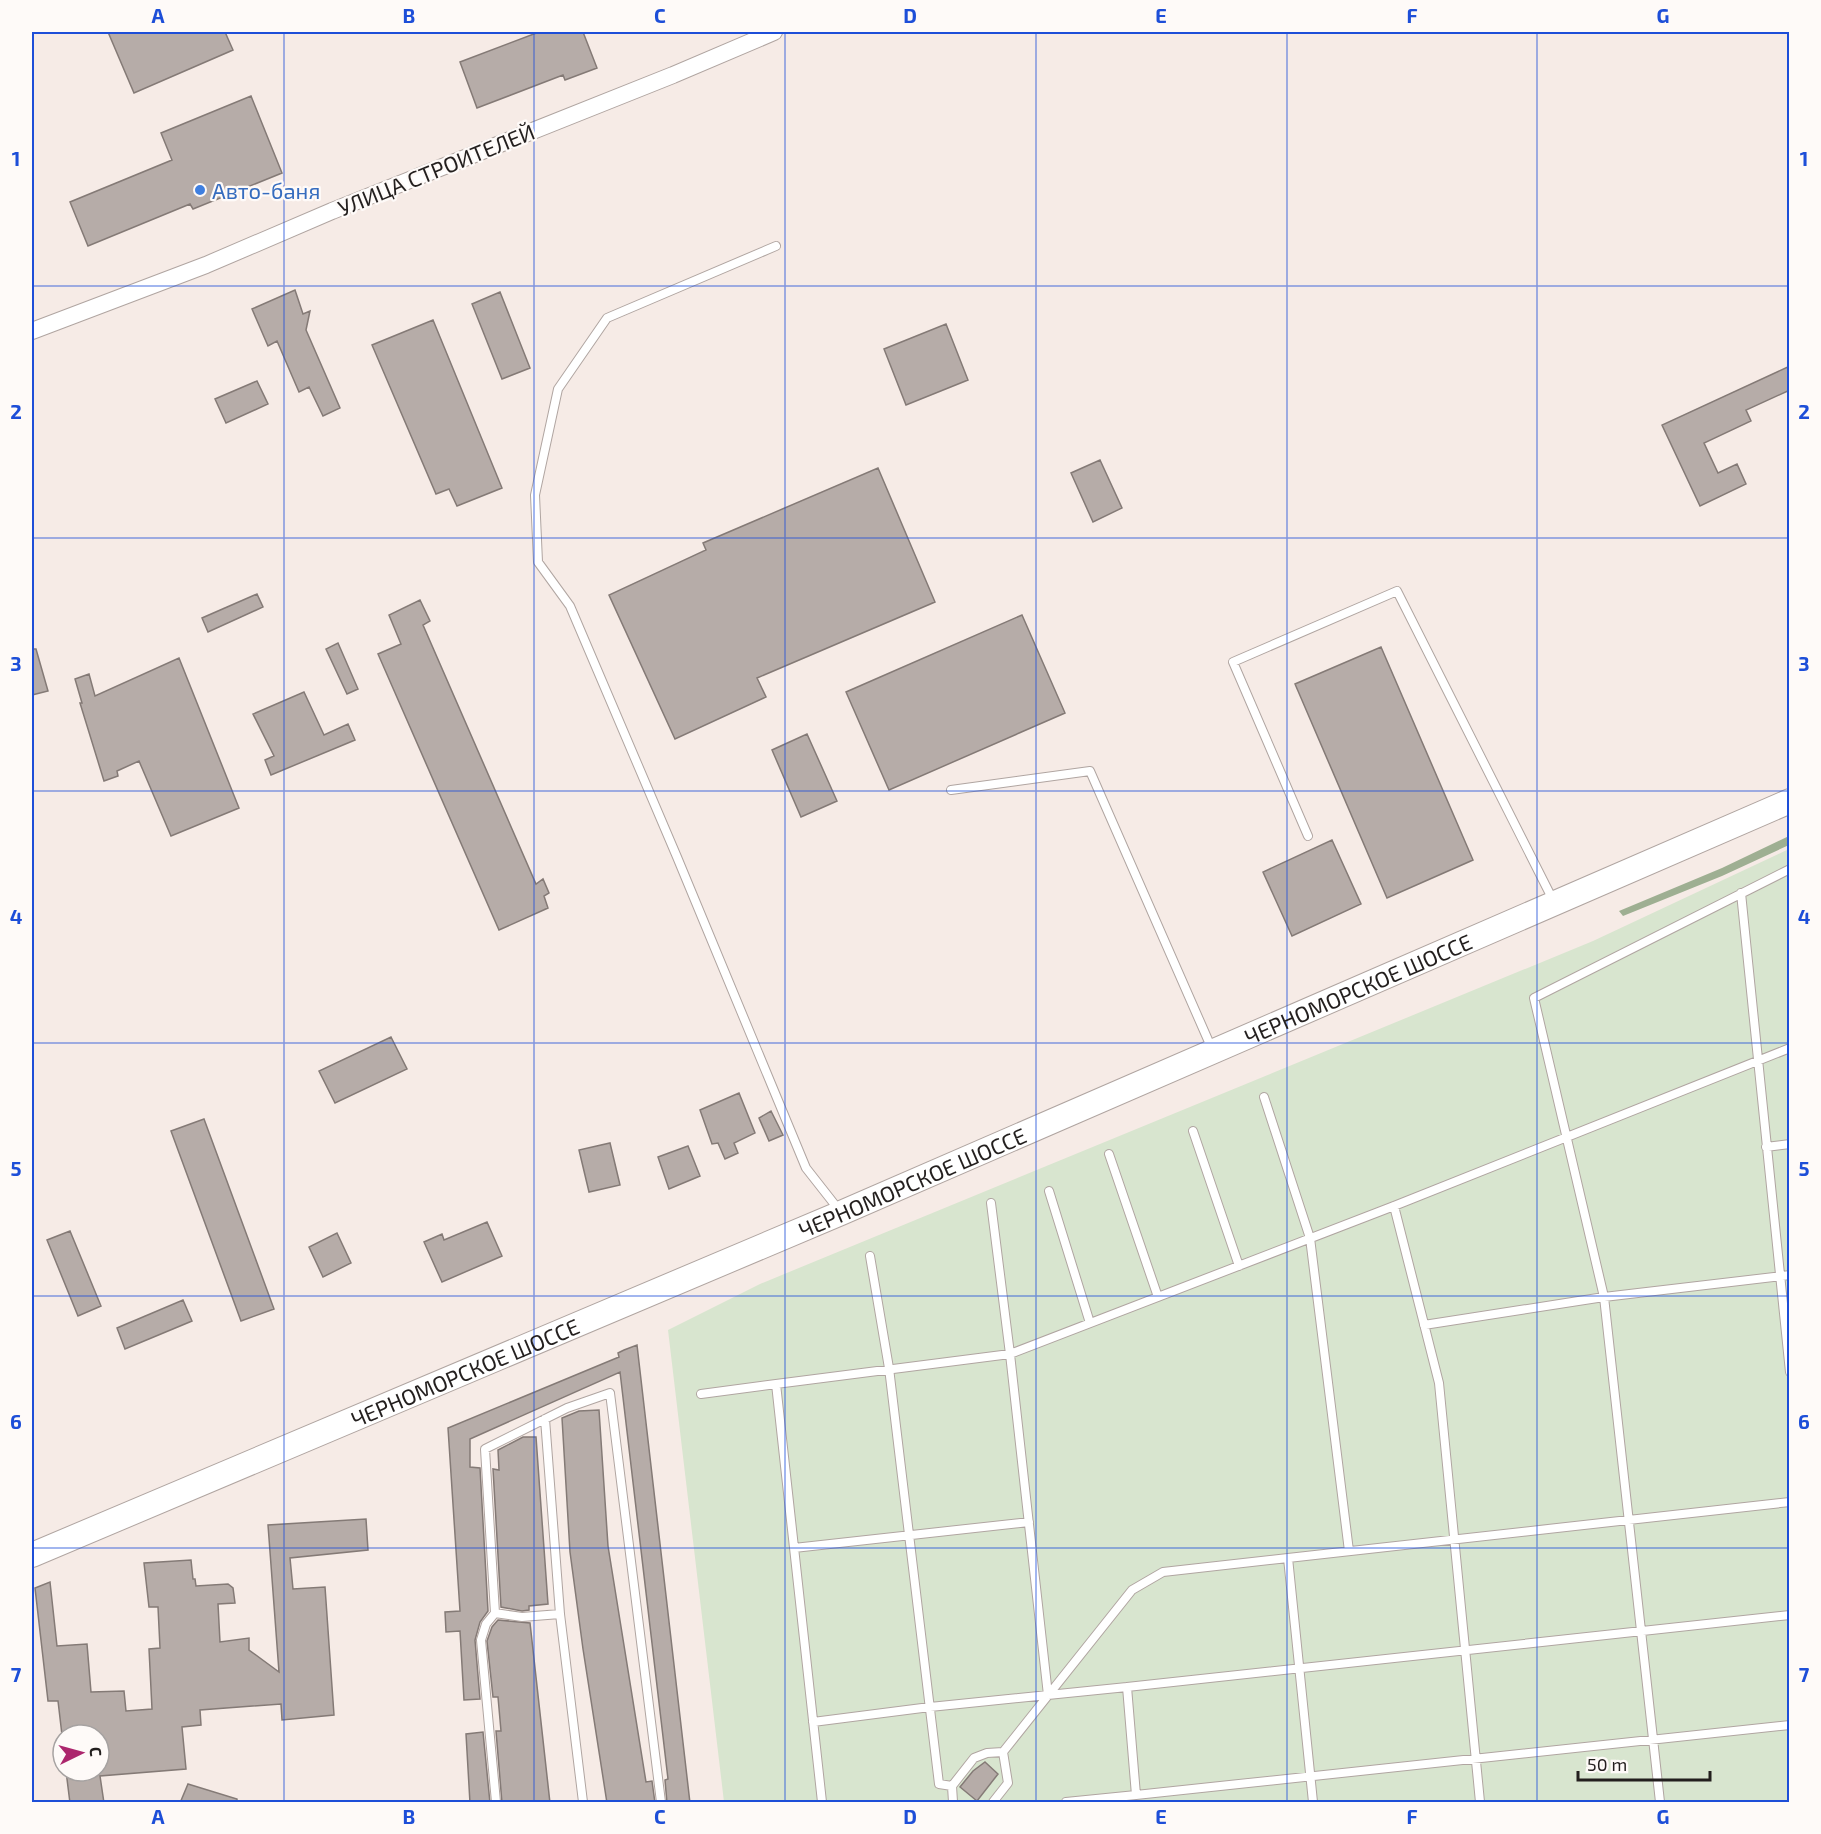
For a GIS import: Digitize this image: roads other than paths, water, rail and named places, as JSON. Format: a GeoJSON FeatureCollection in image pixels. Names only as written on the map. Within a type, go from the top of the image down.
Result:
{"type":"FeatureCollection","features":[{"type":"Feature","properties":{"kind":"main road","name":"ЧЕРНОМОРСКОЕ ШОССЕ"},"geometry":{"type":"LineString","coordinates":[[32,1555],[841,1213],[1790,801]]}},
{"type":"Feature","properties":{"kind":"street","name":"УЛИЦА СТРОИТЕЛЕЙ"},"geometry":{"type":"LineString","coordinates":[[32,331],[206,265],[377,192],[673,75],[774,32]]}},
{"type":"Feature","properties":{"kind":"lane"},"geometry":{"type":"LineString","coordinates":[[776,246],[607,318],[558,389],[535,495],[538,562],[575,616],[678,856],[806,1168],[841,1213]]}},
{"type":"Feature","properties":{"kind":"lane"},"geometry":{"type":"LineString","coordinates":[[1308,837],[1233,662],[1397,591],[1555,903]]}},
{"type":"Feature","properties":{"kind":"lane"},"geometry":{"type":"LineString","coordinates":[[951,790],[1090,771],[1213,1052]]}},
{"type":"Feature","properties":{"kind":"lane"},"geometry":{"type":"LineString","coordinates":[[1660,1803],[1604,1297],[1534,998],[1790,869]]}},
{"type":"Feature","properties":{"kind":"lane"},"geometry":{"type":"LineString","coordinates":[[1741,894],[1790,1372]]}},
{"type":"Feature","properties":{"kind":"lane"},"geometry":{"type":"LineString","coordinates":[[701,1394],[1011,1354],[1310,1239],[1790,1048]]}},
{"type":"Feature","properties":{"kind":"lane"},"geometry":{"type":"LineString","coordinates":[[1264,1097],[1310,1239],[1349,1551]]}},
{"type":"Feature","properties":{"kind":"lane"},"geometry":{"type":"LineString","coordinates":[[1193,1131],[1239,1266]]}},
{"type":"Feature","properties":{"kind":"lane"},"geometry":{"type":"LineString","coordinates":[[1766,1147],[1790,1144]]}},
{"type":"Feature","properties":{"kind":"lane"},"geometry":{"type":"LineString","coordinates":[[1109,1154],[1158,1297]]}},
{"type":"Feature","properties":{"kind":"lane"},"geometry":{"type":"LineString","coordinates":[[1049,1191],[1090,1323]]}},
{"type":"Feature","properties":{"kind":"lane"},"geometry":{"type":"LineString","coordinates":[[991,1203],[1011,1354],[1048,1695]]}},
{"type":"Feature","properties":{"kind":"lane"},"geometry":{"type":"LineString","coordinates":[[1394,1206],[1438,1383],[1480,1803]]}},
{"type":"Feature","properties":{"kind":"lane"},"geometry":{"type":"LineString","coordinates":[[870,1256],[889,1368],[939,1784],[952,1786]]}},
{"type":"Feature","properties":{"kind":"lane"},"geometry":{"type":"LineString","coordinates":[[1424,1325],[1604,1297],[1790,1275]]}},
{"type":"Feature","properties":{"kind":"lane"},"geometry":{"type":"LineString","coordinates":[[776,1384],[822,1803]]}},
{"type":"Feature","properties":{"kind":"lane"},"geometry":{"type":"LineString","coordinates":[[496,1803],[481,1640],[486,1624],[495,1613],[485,1449],[567,1408],[610,1393],[661,1803]]}},
{"type":"Feature","properties":{"kind":"lane"},"geometry":{"type":"LineString","coordinates":[[545,1419],[561,1614],[583,1803]]}},
{"type":"Feature","properties":{"kind":"lane"},"geometry":{"type":"LineString","coordinates":[[993,1803],[1008,1783],[1003,1752],[1132,1590],[1163,1572],[1790,1502]]}},
{"type":"Feature","properties":{"kind":"lane"},"geometry":{"type":"LineString","coordinates":[[794,1548],[1029,1522]]}},
{"type":"Feature","properties":{"kind":"lane"},"geometry":{"type":"LineString","coordinates":[[1288,1558],[1313,1803]]}},
{"type":"Feature","properties":{"kind":"lane"},"geometry":{"type":"LineString","coordinates":[[495,1613],[522,1617],[561,1614]]}},
{"type":"Feature","properties":{"kind":"lane"},"geometry":{"type":"LineString","coordinates":[[813,1722],[930,1707],[1790,1615]]}},
{"type":"Feature","properties":{"kind":"lane"},"geometry":{"type":"LineString","coordinates":[[1127,1687],[1136,1795]]}},
{"type":"Feature","properties":{"kind":"lane"},"geometry":{"type":"LineString","coordinates":[[1066,1803],[1790,1725]]}},
{"type":"Feature","properties":{"kind":"lane"},"geometry":{"type":"LineString","coordinates":[[953,1803],[952,1786],[974,1758],[987,1753],[1003,1752]]}},
{"type":"Feature","properties":{"kind":"place","name":"Авто-баня"},"geometry":{"type":"Point","coordinates":[200,190]}}]}
